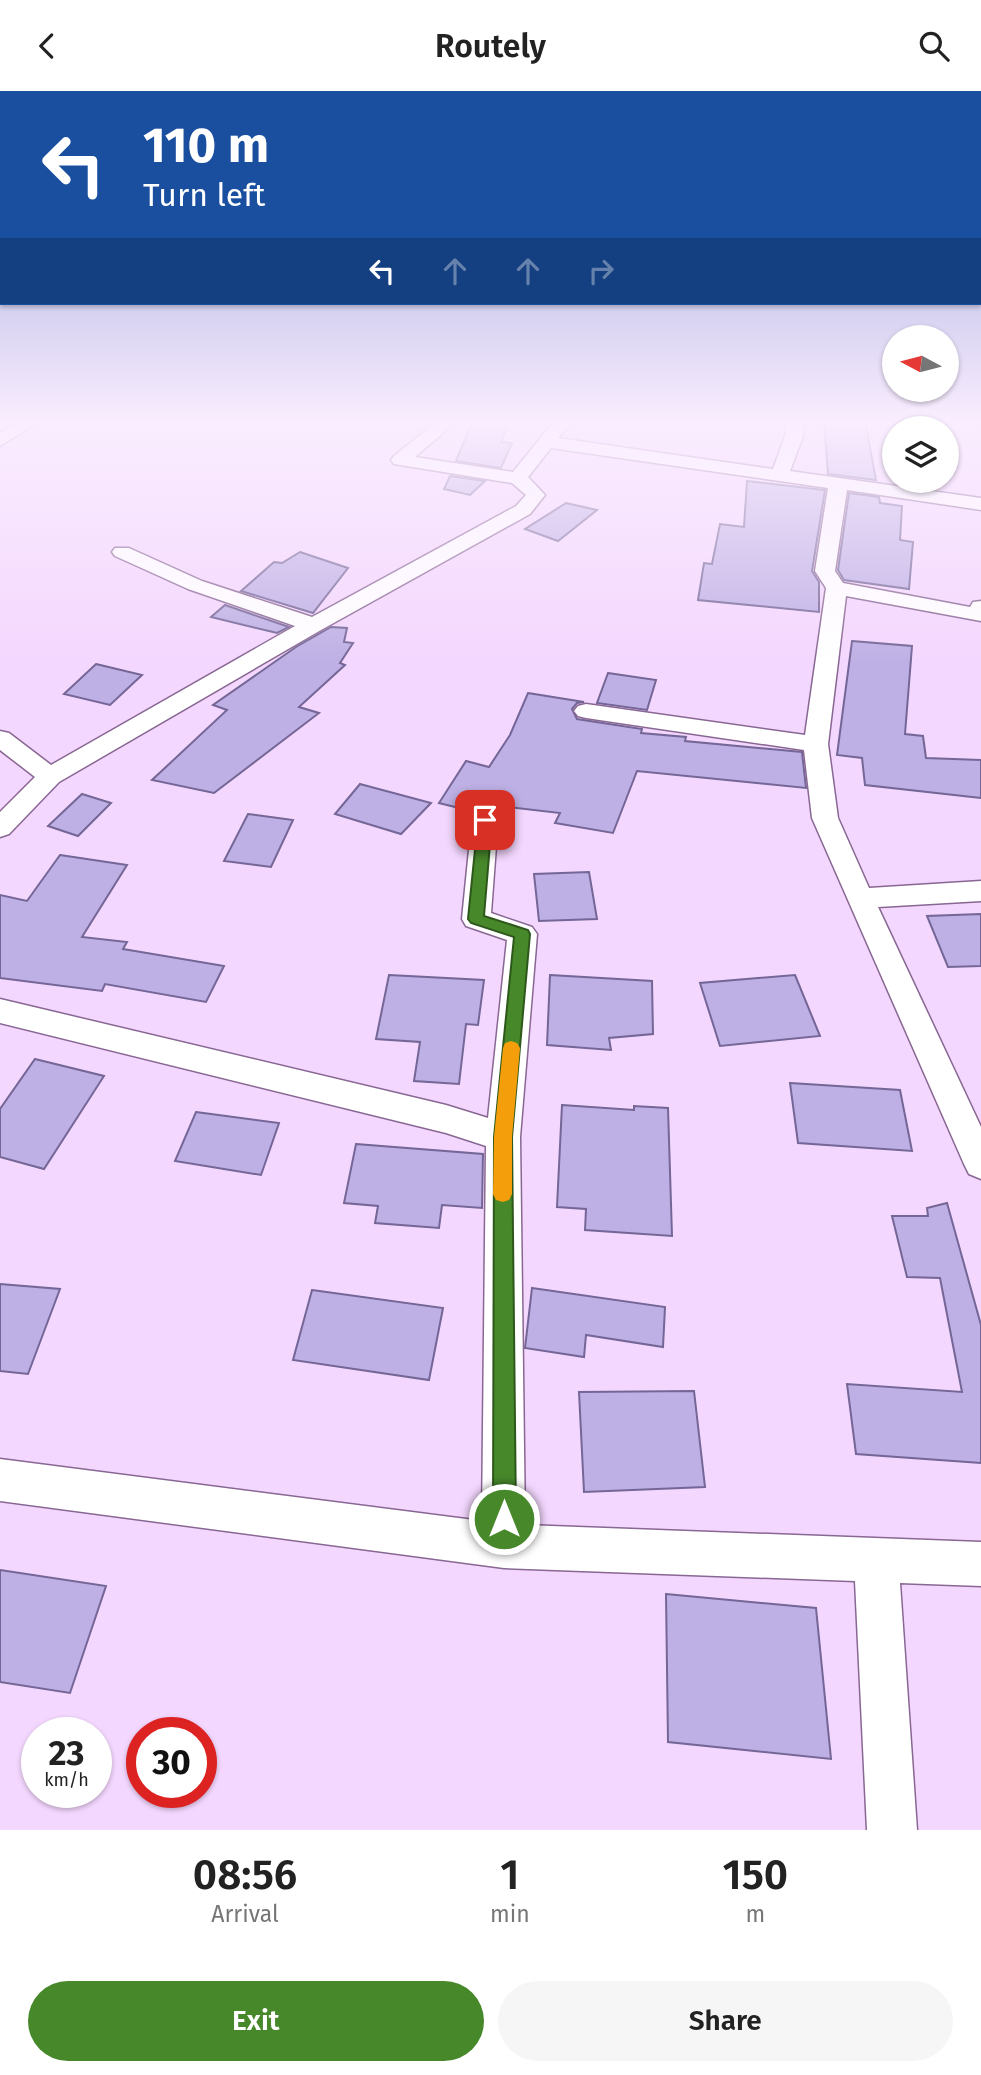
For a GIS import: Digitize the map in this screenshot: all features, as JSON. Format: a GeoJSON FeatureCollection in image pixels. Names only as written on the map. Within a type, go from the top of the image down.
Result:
{"type":"FeatureCollection","features":[{"type":"Feature","properties":{"kind":"street"},"geometry":{"type":"LineString","coordinates":[[0,828],[42,770],[523,510],[531,501]]}},
{"type":"Feature","properties":{"kind":"street"},"geometry":{"type":"LineString","coordinates":[[836,501],[825,571],[836,588],[816,744],[825,818],[981,1164]]}},
{"type":"Feature","properties":{"kind":"street"},"geometry":{"type":"LineString","coordinates":[[960,501],[981,504]]}},
{"type":"Feature","properties":{"kind":"street"},"geometry":{"type":"LineString","coordinates":[[122,552],[195,585],[249,601],[313,625]]}},
{"type":"Feature","properties":{"kind":"street"},"geometry":{"type":"LineString","coordinates":[[836,588],[981,612]]}},
{"type":"Feature","properties":{"kind":"street"},"geometry":{"type":"LineString","coordinates":[[586,711],[816,744]]}},
{"type":"Feature","properties":{"kind":"street"},"geometry":{"type":"LineString","coordinates":[[0,738],[42,770]]}},
{"type":"Feature","properties":{"kind":"street"},"geometry":{"type":"LineString","coordinates":[[0,768],[42,770]]}},
{"type":"Feature","properties":{"kind":"street"},"geometry":{"type":"LineString","coordinates":[[485,820],[476,919],[522,934],[503,1137],[504,1546]]}},
{"type":"Feature","properties":{"kind":"street"},"geometry":{"type":"LineString","coordinates":[[859,898],[981,891]]}},
{"type":"Feature","properties":{"kind":"street"},"geometry":{"type":"LineString","coordinates":[[0,1011],[446,1119],[503,1137]]}},
{"type":"Feature","properties":{"kind":"street"},"geometry":{"type":"LineString","coordinates":[[0,1480],[504,1546],[981,1564]]}},
{"type":"Feature","properties":{"kind":"street"},"geometry":{"type":"LineString","coordinates":[[876,1560],[892,1830]]}},
{"type":"Feature","properties":{"kind":"building"},"geometry":{"type":"Polygon","coordinates":[[[746,501],[823,501],[812,571],[819,582],[819,612],[698,600],[704,563],[712,564],[720,524],[744,527],[746,501]]]}},
{"type":"Feature","properties":{"kind":"building"},"geometry":{"type":"Polygon","coordinates":[[[848,501],[880,501],[902,506],[900,540],[913,542],[909,589],[844,580],[838,570],[848,501]]]}},
{"type":"Feature","properties":{"kind":"building"},"geometry":{"type":"Polygon","coordinates":[[[566,503],[597,510],[558,541],[525,529],[566,503]]]}},
{"type":"Feature","properties":{"kind":"building"},"geometry":{"type":"Polygon","coordinates":[[[300,552],[348,568],[313,613],[241,591],[274,562],[282,563],[300,552]]]}},
{"type":"Feature","properties":{"kind":"building"},"geometry":{"type":"Polygon","coordinates":[[[225,605],[289,627],[277,633],[211,617],[225,605]]]}},
{"type":"Feature","properties":{"kind":"building"},"geometry":{"type":"Polygon","coordinates":[[[331,627],[347,628],[344,642],[353,643],[340,663],[345,665],[299,707],[319,713],[214,793],[152,780],[227,710],[213,705],[296,647],[331,627]]]}},
{"type":"Feature","properties":{"kind":"building"},"geometry":{"type":"Polygon","coordinates":[[[852,641],[912,646],[905,734],[923,736],[926,758],[981,760],[981,798],[865,785],[862,758],[837,755],[852,641]]]}},
{"type":"Feature","properties":{"kind":"building"},"geometry":{"type":"Polygon","coordinates":[[[96,664],[142,675],[110,705],[64,694],[96,664]]]}},
{"type":"Feature","properties":{"kind":"building"},"geometry":{"type":"Polygon","coordinates":[[[608,673],[656,680],[647,710],[597,703],[608,673]]]}},
{"type":"Feature","properties":{"kind":"building"},"geometry":{"type":"Polygon","coordinates":[[[528,693],[584,702],[577,703],[572,709],[577,719],[642,729],[641,733],[686,737],[685,741],[802,752],[806,788],[637,771],[613,833],[555,823],[560,813],[482,804],[475,812],[439,803],[466,761],[489,767],[510,735],[528,693]]]}},
{"type":"Feature","properties":{"kind":"building"},"geometry":{"type":"Polygon","coordinates":[[[360,784],[431,803],[401,834],[335,814],[360,784]]]}},
{"type":"Feature","properties":{"kind":"building"},"geometry":{"type":"Polygon","coordinates":[[[82,794],[111,803],[78,836],[48,826],[82,794]]]}},
{"type":"Feature","properties":{"kind":"building"},"geometry":{"type":"Polygon","coordinates":[[[248,814],[293,820],[271,867],[224,861],[248,814]]]}},
{"type":"Feature","properties":{"kind":"building"},"geometry":{"type":"Polygon","coordinates":[[[60,855],[127,865],[82,937],[127,942],[123,949],[224,966],[206,1002],[105,984],[102,991],[0,978],[0,895],[27,901],[60,855]]]}},
{"type":"Feature","properties":{"kind":"building"},"geometry":{"type":"Polygon","coordinates":[[[589,872],[597,919],[539,921],[534,874],[589,872]]]}},
{"type":"Feature","properties":{"kind":"building"},"geometry":{"type":"Polygon","coordinates":[[[981,914],[981,966],[948,967],[927,916],[981,914]]]}},
{"type":"Feature","properties":{"kind":"building"},"geometry":{"type":"Polygon","coordinates":[[[389,975],[484,980],[478,1025],[466,1024],[459,1084],[414,1081],[420,1042],[376,1039],[389,975]]]}},
{"type":"Feature","properties":{"kind":"building"},"geometry":{"type":"Polygon","coordinates":[[[550,975],[652,981],[653,1034],[609,1038],[611,1050],[547,1045],[550,975]]]}},
{"type":"Feature","properties":{"kind":"building"},"geometry":{"type":"Polygon","coordinates":[[[795,975],[820,1036],[720,1046],[700,983],[795,975]]]}},
{"type":"Feature","properties":{"kind":"building"},"geometry":{"type":"Polygon","coordinates":[[[35,1059],[104,1076],[44,1169],[0,1157],[0,1109],[35,1059]]]}},
{"type":"Feature","properties":{"kind":"building"},"geometry":{"type":"Polygon","coordinates":[[[790,1083],[900,1090],[912,1151],[798,1143],[790,1083]]]}},
{"type":"Feature","properties":{"kind":"building"},"geometry":{"type":"Polygon","coordinates":[[[562,1105],[634,1110],[634,1106],[668,1108],[672,1236],[585,1230],[586,1209],[557,1207],[562,1105]]]}},
{"type":"Feature","properties":{"kind":"building"},"geometry":{"type":"Polygon","coordinates":[[[196,1112],[279,1123],[261,1175],[175,1161],[196,1112]]]}},
{"type":"Feature","properties":{"kind":"building"},"geometry":{"type":"Polygon","coordinates":[[[356,1144],[483,1154],[482,1208],[442,1205],[439,1228],[375,1223],[378,1206],[344,1203],[356,1144]]]}},
{"type":"Feature","properties":{"kind":"building"},"geometry":{"type":"Polygon","coordinates":[[[947,1203],[981,1325],[981,1463],[856,1454],[847,1384],[962,1392],[940,1278],[907,1277],[892,1216],[928,1216],[927,1208],[947,1203]]]}},
{"type":"Feature","properties":{"kind":"building"},"geometry":{"type":"Polygon","coordinates":[[[0,1284],[60,1289],[28,1374],[0,1371],[0,1284]]]}},
{"type":"Feature","properties":{"kind":"building"},"geometry":{"type":"Polygon","coordinates":[[[532,1288],[665,1307],[663,1347],[586,1335],[584,1357],[525,1348],[532,1288]]]}},
{"type":"Feature","properties":{"kind":"building"},"geometry":{"type":"Polygon","coordinates":[[[312,1290],[443,1308],[429,1380],[293,1360],[312,1290]]]}},
{"type":"Feature","properties":{"kind":"building"},"geometry":{"type":"Polygon","coordinates":[[[694,1391],[705,1487],[584,1492],[579,1392],[694,1391]]]}},
{"type":"Feature","properties":{"kind":"building"},"geometry":{"type":"Polygon","coordinates":[[[0,1570],[106,1586],[70,1693],[0,1682],[0,1570]]]}},
{"type":"Feature","properties":{"kind":"building"},"geometry":{"type":"Polygon","coordinates":[[[666,1594],[816,1608],[831,1759],[668,1742],[666,1594]]]}},
{"type":"Feature","properties":{"kind":"slow traffic"},"geometry":{"type":"LineString","coordinates":[[503,1194],[503,1137],[511,1048]]}},
{"type":"Feature","properties":{"kind":"route"},"geometry":{"type":"LineString","coordinates":[[485,820],[476,919],[522,934],[503,1137],[504,1519]]}}]}
